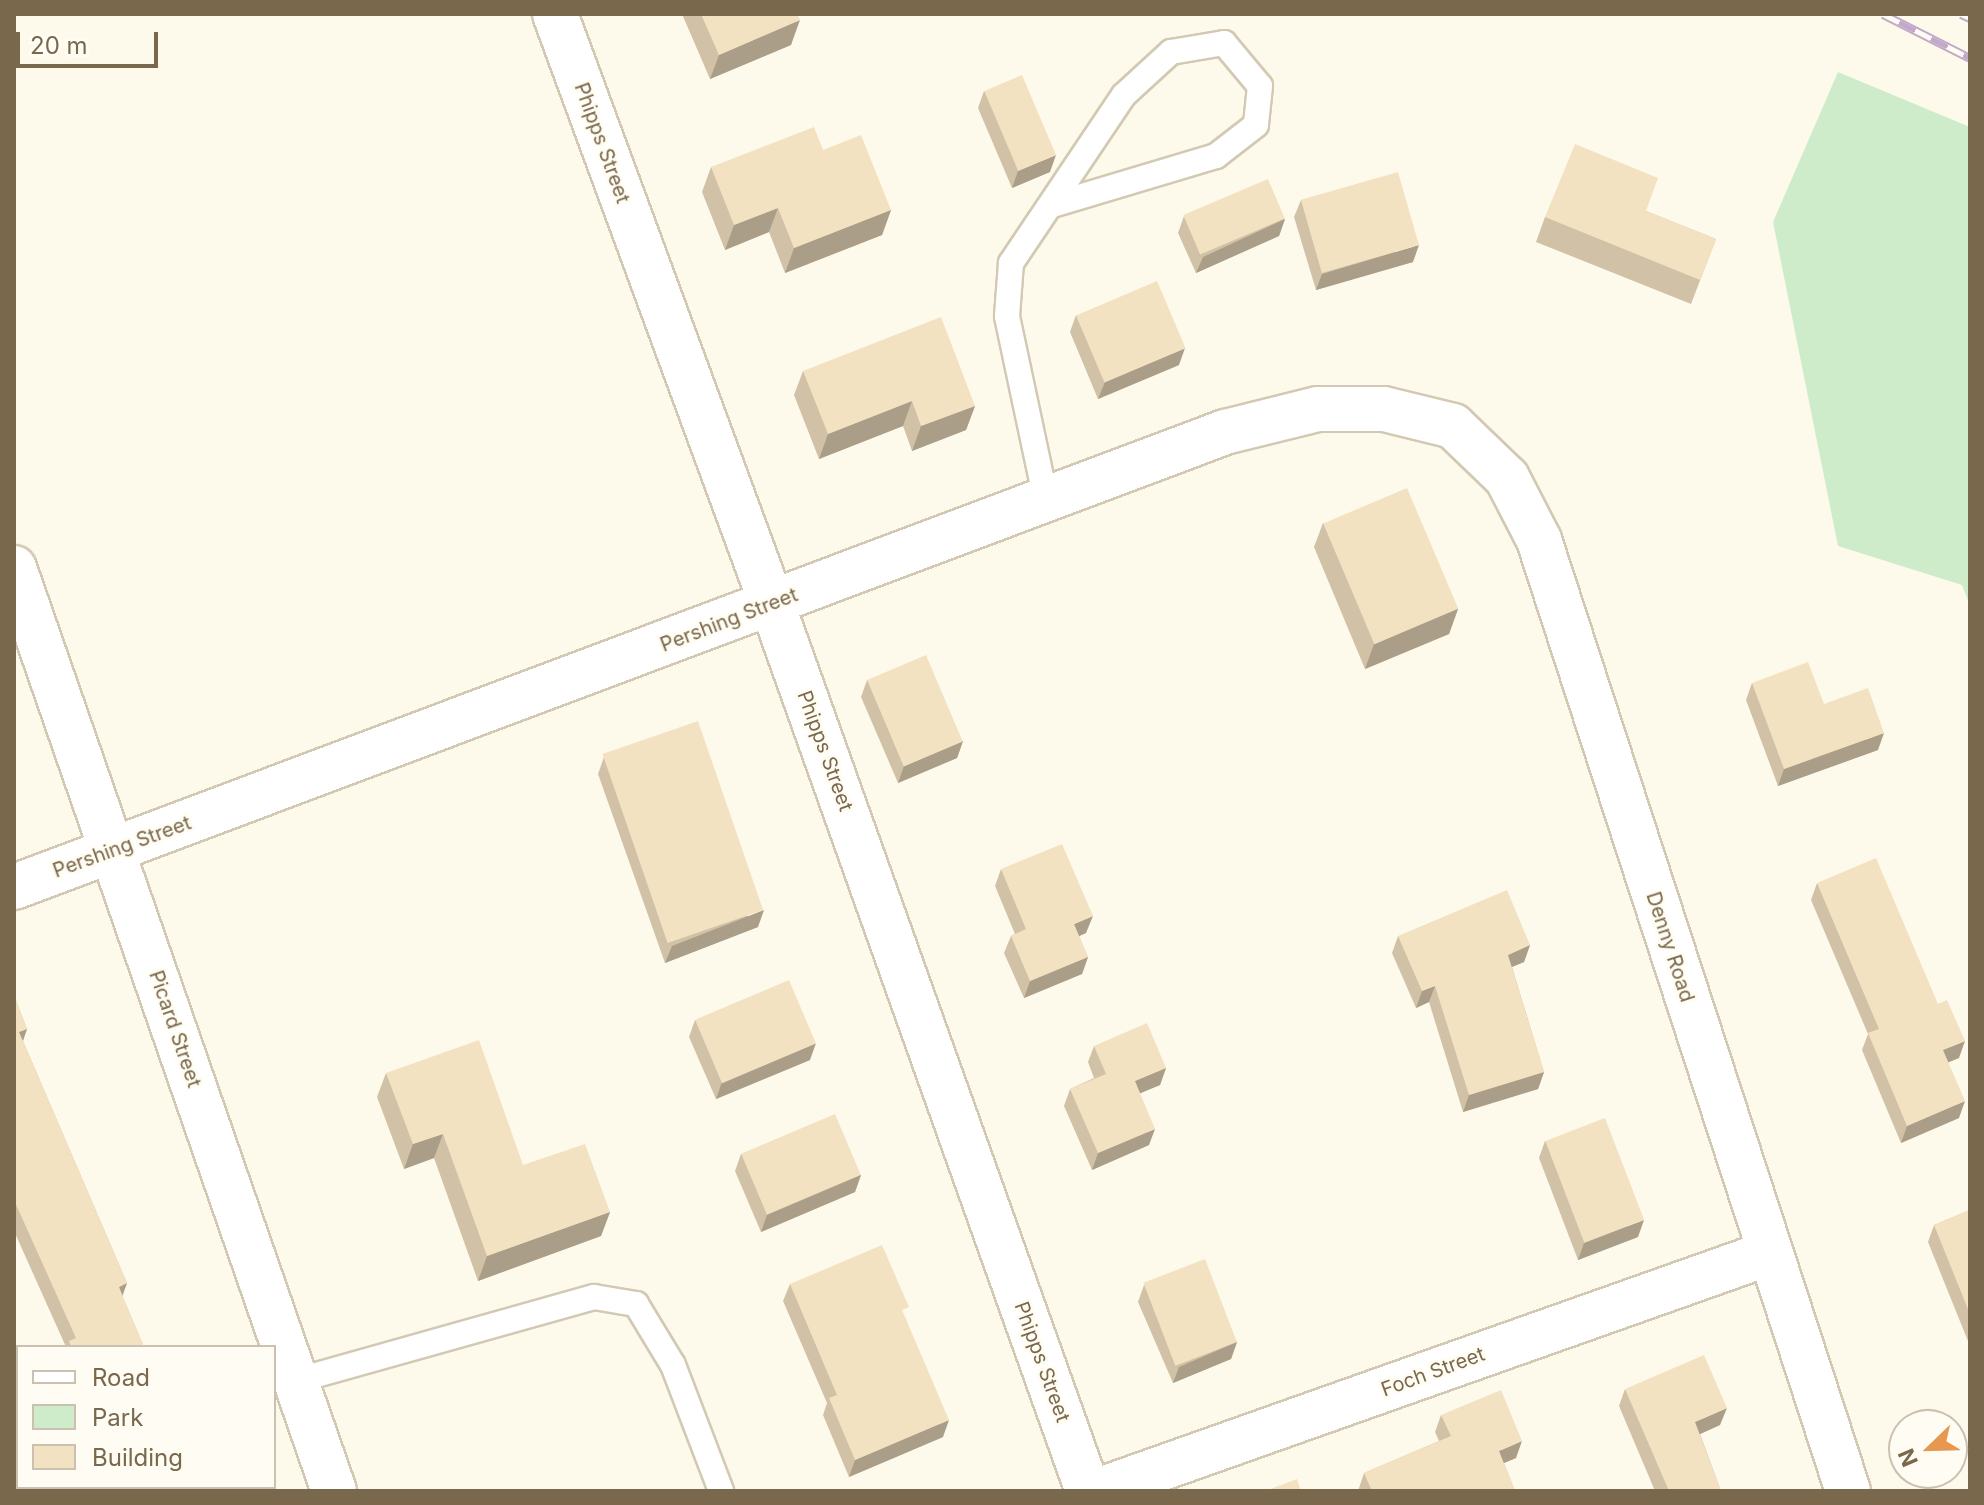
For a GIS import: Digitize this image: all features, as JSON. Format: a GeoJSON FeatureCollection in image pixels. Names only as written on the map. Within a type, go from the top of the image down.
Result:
{"type":"FeatureCollection","features":[{"type":"Feature","properties":{"kind":"street","name":"Phipps Street"},"geometry":{"type":"LineString","coordinates":[[555,14],[772,604],[1088,1491]]}},
{"type":"Feature","properties":{"kind":"street","name":"Pershing Street"},"geometry":{"type":"LineString","coordinates":[[14,887],[1225,432],[1318,409],[1384,409],[1453,426]]}},
{"type":"Feature","properties":{"kind":"street","name":"Denny Road"},"geometry":{"type":"LineString","coordinates":[[1453,426],[1507,478],[1539,540],[1848,1491]]}},
{"type":"Feature","properties":{"kind":"street","name":"Picard Street"},"geometry":{"type":"LineString","coordinates":[[14,568],[334,1491]]}},
{"type":"Feature","properties":{"kind":"street","name":"Foch Street"},"geometry":{"type":"LineString","coordinates":[[1097,1491],[1769,1253]]}},
{"type":"Feature","properties":{"kind":"lane"},"geometry":{"type":"LineString","coordinates":[[1046,500],[1007,316],[1011,263],[1053,205],[1124,95],[1171,52],[1224,43],[1260,86],[1256,125],[1216,156],[1053,205]]}},
{"type":"Feature","properties":{"kind":"lane"},"geometry":{"type":"LineString","coordinates":[[295,1381],[594,1297],[636,1304],[673,1365],[721,1491]]}},
{"type":"Feature","properties":{"kind":"green space"},"geometry":{"type":"Polygon","coordinates":[[[1838,72],[1970,127],[1970,606],[1962,585],[1838,546],[1773,222],[1838,72]]]}},
{"type":"Feature","properties":{"kind":"building"},"geometry":{"type":"Polygon","coordinates":[[[701,14],[797,14],[800,20],[719,55],[701,14]]]}},
{"type":"Feature","properties":{"kind":"building"},"geometry":{"type":"Polygon","coordinates":[[[1022,75],[1056,155],[1018,171],[984,91],[1022,75]]]}},
{"type":"Feature","properties":{"kind":"building"},"geometry":{"type":"Polygon","coordinates":[[[814,127],[823,150],[861,135],[891,210],[794,248],[778,208],[734,225],[711,167],[814,127]]]}},
{"type":"Feature","properties":{"kind":"building"},"geometry":{"type":"Polygon","coordinates":[[[1575,144],[1658,178],[1646,211],[1716,239],[1700,280],[1545,217],[1575,144]]]}},
{"type":"Feature","properties":{"kind":"building"},"geometry":{"type":"Polygon","coordinates":[[[1398,172],[1419,245],[1322,273],[1301,200],[1398,172]]]}},
{"type":"Feature","properties":{"kind":"building"},"geometry":{"type":"Polygon","coordinates":[[[1268,179],[1285,219],[1200,255],[1183,215],[1268,179]]]}},
{"type":"Feature","properties":{"kind":"building"},"geometry":{"type":"Polygon","coordinates":[[[1157,281],[1186,348],[1105,383],[1076,315],[1157,281]]]}},
{"type":"Feature","properties":{"kind":"building"},"geometry":{"type":"Polygon","coordinates":[[[941,317],[975,406],[921,426],[912,401],[828,434],[803,371],[941,317]]]}},
{"type":"Feature","properties":{"kind":"building"},"geometry":{"type":"Polygon","coordinates":[[[1407,488],[1458,609],[1374,644],[1323,524],[1407,488]]]}},
{"type":"Feature","properties":{"kind":"building"},"geometry":{"type":"Polygon","coordinates":[[[926,655],[963,742],[904,767],[867,680],[926,655]]]}},
{"type":"Feature","properties":{"kind":"building"},"geometry":{"type":"Polygon","coordinates":[[[1808,662],[1824,704],[1868,688],[1884,733],[1784,769],[1752,683],[1808,662]]]}},
{"type":"Feature","properties":{"kind":"building"},"geometry":{"type":"Polygon","coordinates":[[[698,721],[763,910],[668,943],[603,754],[698,721]]]}},
{"type":"Feature","properties":{"kind":"building"},"geometry":{"type":"Polygon","coordinates":[[[1062,844],[1093,916],[1074,924],[1088,957],[1030,981],[1011,936],[1026,929],[1001,869],[1062,844]]]}},
{"type":"Feature","properties":{"kind":"building"},"geometry":{"type":"Polygon","coordinates":[[[1876,858],[1938,1004],[1947,1000],[1965,1041],[1943,1050],[1965,1101],[1907,1126],[1868,1033],[1879,1029],[1817,883],[1876,858]]]}},
{"type":"Feature","properties":{"kind":"building"},"geometry":{"type":"Polygon","coordinates":[[[1507,890],[1530,945],[1508,955],[1544,1072],[1469,1095],[1435,986],[1422,991],[1398,936],[1507,890]]]}},
{"type":"Feature","properties":{"kind":"building"},"geometry":{"type":"Polygon","coordinates":[[[789,980],[816,1044],[722,1083],[695,1020],[789,980]]]}},
{"type":"Feature","properties":{"kind":"building"},"geometry":{"type":"Polygon","coordinates":[[[14,995],[27,1029],[19,1032],[127,1283],[119,1287],[143,1345],[70,1345],[69,1341],[76,1338],[14,1200],[14,995]]]}},
{"type":"Feature","properties":{"kind":"building"},"geometry":{"type":"Polygon","coordinates":[[[1147,1023],[1166,1068],[1135,1081],[1155,1129],[1098,1153],[1070,1089],[1106,1074],[1094,1046],[1147,1023]]]}},
{"type":"Feature","properties":{"kind":"building"},"geometry":{"type":"Polygon","coordinates":[[[479,1040],[523,1165],[585,1144],[610,1212],[487,1256],[443,1134],[413,1144],[386,1073],[479,1040]]]}},
{"type":"Feature","properties":{"kind":"building"},"geometry":{"type":"Polygon","coordinates":[[[835,1114],[861,1175],[767,1215],[741,1154],[835,1114]]]}},
{"type":"Feature","properties":{"kind":"building"},"geometry":{"type":"Polygon","coordinates":[[[1605,1118],[1644,1220],[1584,1243],[1545,1141],[1605,1118]]]}},
{"type":"Feature","properties":{"kind":"building"},"geometry":{"type":"Polygon","coordinates":[[[1970,1210],[1970,1314],[1934,1225],[1970,1210]]]}},
{"type":"Feature","properties":{"kind":"building"},"geometry":{"type":"Polygon","coordinates":[[[882,1245],[909,1307],[902,1310],[949,1420],[855,1460],[829,1398],[837,1395],[790,1284],[882,1245]]]}},
{"type":"Feature","properties":{"kind":"building"},"geometry":{"type":"Polygon","coordinates":[[[1205,1259],[1237,1342],[1175,1366],[1143,1283],[1205,1259]]]}},
{"type":"Feature","properties":{"kind":"building"},"geometry":{"type":"Polygon","coordinates":[[[1704,1355],[1727,1408],[1695,1422],[1721,1491],[1669,1491],[1625,1389],[1704,1355]]]}},
{"type":"Feature","properties":{"kind":"building"},"geometry":{"type":"Polygon","coordinates":[[[1501,1390],[1522,1441],[1499,1451],[1515,1491],[1372,1491],[1364,1473],[1451,1436],[1441,1415],[1501,1390]]]}},
{"type":"Feature","properties":{"kind":"building"},"geometry":{"type":"Polygon","coordinates":[[[1297,1479],[1301,1491],[1265,1491],[1297,1479]]]}},
{"type":"Feature","properties":{"kind":"building"},"geometry":{"type":"Polygon","coordinates":[[[218,1489],[219,1491],[154,1491],[218,1489]]]}},
{"type":"Feature","properties":{"kind":"railway"},"geometry":{"type":"LineString","coordinates":[[1883,14],[1970,58]]}},
{"type":"Feature","properties":{"kind":"railway"},"geometry":{"type":"LineString","coordinates":[[1961,14],[1970,18]]}}]}
